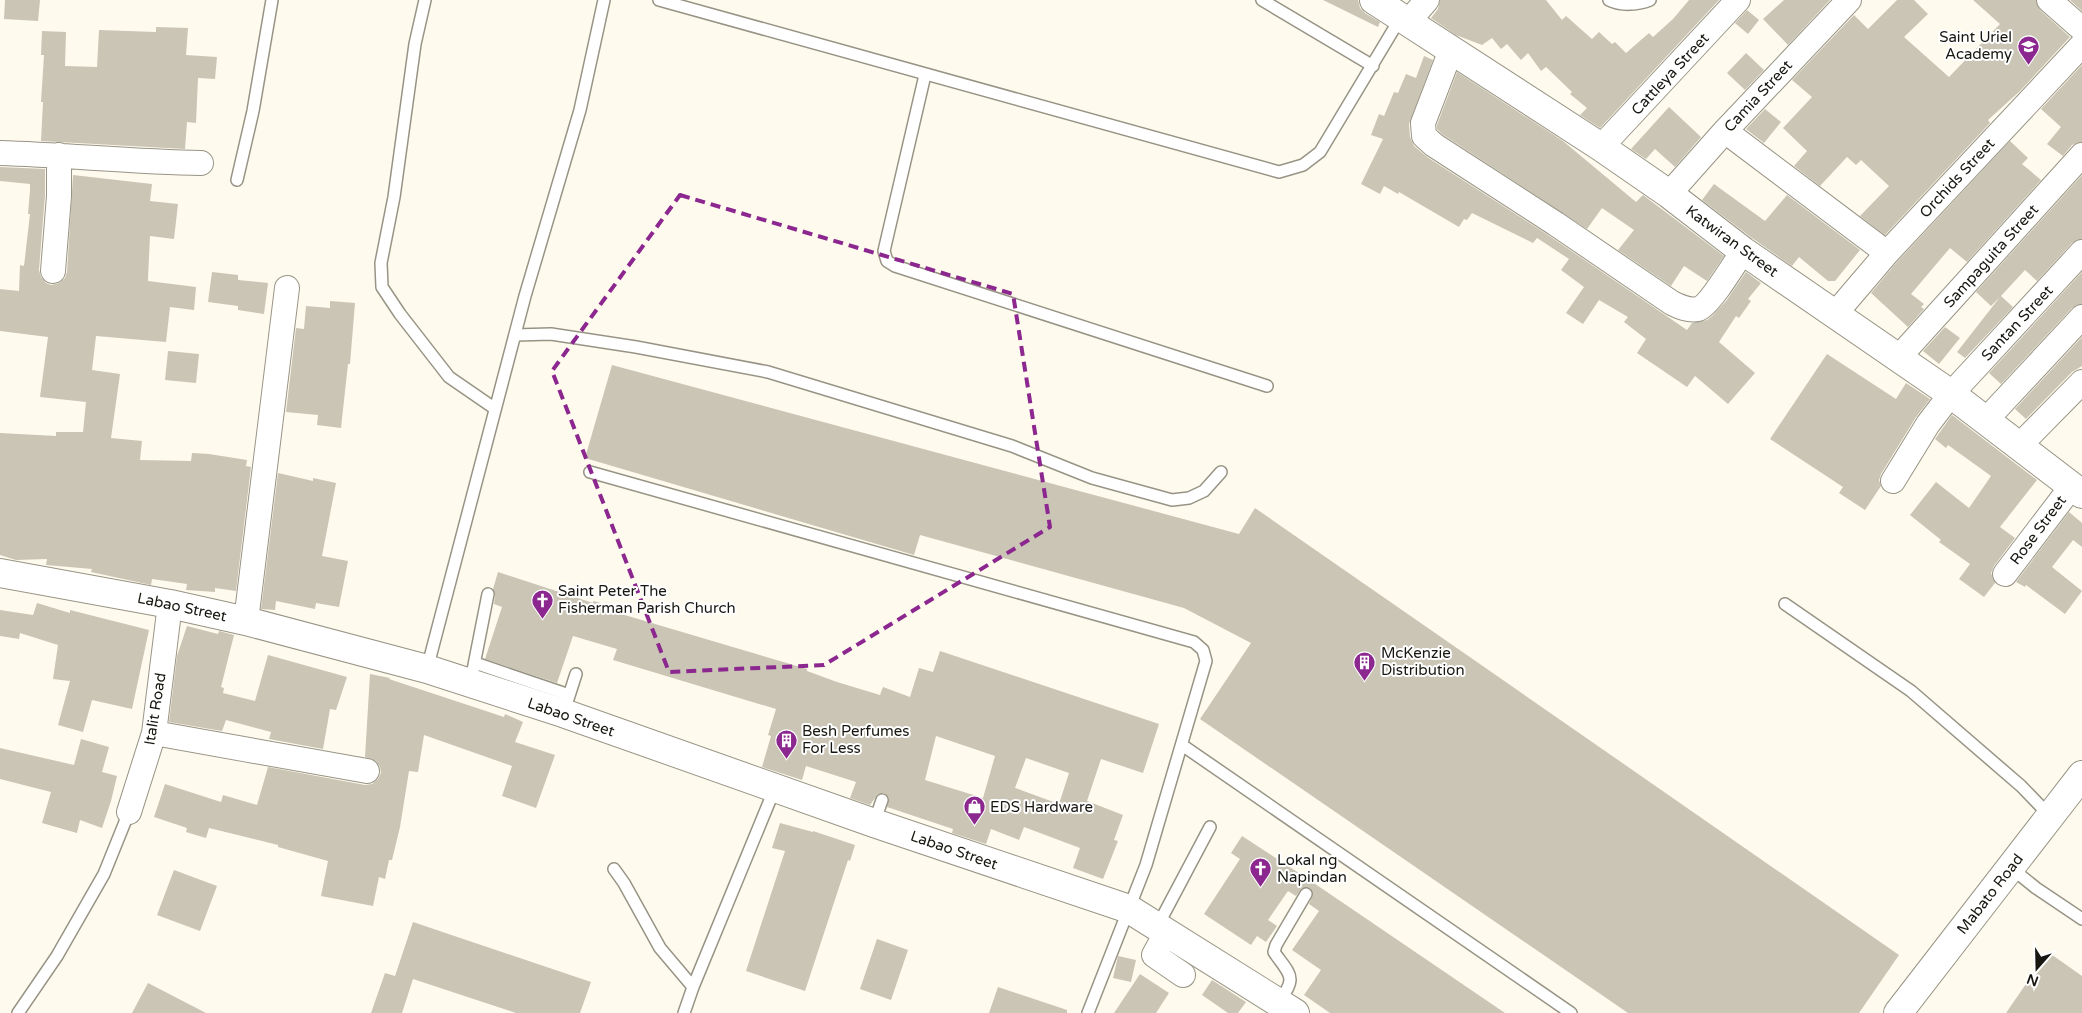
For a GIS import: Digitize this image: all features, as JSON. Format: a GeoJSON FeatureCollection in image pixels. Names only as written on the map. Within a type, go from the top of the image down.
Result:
{"type":"FeatureCollection","features":[{"type":"Feature","properties":{"kind":"main road","name":"Katwiran Street"},"geometry":{"type":"LineString","coordinates":[[1374,0],[1601,147],[1669,194],[1743,251],[1951,394],[2077,490]]}},
{"type":"Feature","properties":{"kind":"main road","name":"Labao Street"},"geometry":{"type":"LineString","coordinates":[[0,573],[170,604],[246,621],[427,669],[472,673],[566,704],[775,788],[878,812],[1129,909],[1286,1008]]}},
{"type":"Feature","properties":{"kind":"main road","name":"Mabato Road"},"geometry":{"type":"LineString","coordinates":[[1898,1013],[2010,867],[2081,779]]}},
{"type":"Feature","properties":{"kind":"street"},"geometry":{"type":"LineString","coordinates":[[1404,19],[1427,0]]}},
{"type":"Feature","properties":{"kind":"street","name":"Cattleya Street"},"geometry":{"type":"LineString","coordinates":[[1601,147],[1738,0]]}},
{"type":"Feature","properties":{"kind":"street","name":"Camia Street"},"geometry":{"type":"LineString","coordinates":[[1669,194],[1724,131],[1849,0]]}},
{"type":"Feature","properties":{"kind":"street"},"geometry":{"type":"LineString","coordinates":[[2049,0],[2082,29]]}},
{"type":"Feature","properties":{"kind":"street","name":"Orchids Street"},"geometry":{"type":"LineString","coordinates":[[1835,314],[1887,253],[2082,44]]}},
{"type":"Feature","properties":{"kind":"street"},"geometry":{"type":"LineString","coordinates":[[1451,50],[1423,122],[1423,133],[1428,140],[1680,307],[1693,310],[1705,306],[1743,251]]}},
{"type":"Feature","properties":{"kind":"street"},"geometry":{"type":"LineString","coordinates":[[1724,131],[1887,253]]}},
{"type":"Feature","properties":{"kind":"street"},"geometry":{"type":"LineString","coordinates":[[0,153],[59,155],[148,162],[201,163]]}},
{"type":"Feature","properties":{"kind":"street"},"geometry":{"type":"LineString","coordinates":[[53,271],[59,196],[59,155]]}},
{"type":"Feature","properties":{"kind":"street","name":"Sampaguita Street"},"geometry":{"type":"LineString","coordinates":[[1899,357],[2082,155]]}},
{"type":"Feature","properties":{"kind":"street","name":"Santan Street"},"geometry":{"type":"LineString","coordinates":[[1893,482],[1928,424],[1951,394],[2082,252]]}},
{"type":"Feature","properties":{"kind":"street"},"geometry":{"type":"LineString","coordinates":[[246,621],[287,288]]}},
{"type":"Feature","properties":{"kind":"street"},"geometry":{"type":"LineString","coordinates":[[1986,420],[2082,318]]}},
{"type":"Feature","properties":{"kind":"street"},"geometry":{"type":"LineString","coordinates":[[2018,446],[2082,382]]}},
{"type":"Feature","properties":{"kind":"street","name":"Rose Street"},"geometry":{"type":"LineString","coordinates":[[2005,574],[2077,490]]}},
{"type":"Feature","properties":{"kind":"street","name":"Italit Road"},"geometry":{"type":"LineString","coordinates":[[130,812],[154,733],[170,604]]}},
{"type":"Feature","properties":{"kind":"street"},"geometry":{"type":"LineString","coordinates":[[154,733],[367,771]]}},
{"type":"Feature","properties":{"kind":"street"},"geometry":{"type":"LineString","coordinates":[[1161,930],[1154,955],[1183,975]]}},
{"type":"Feature","properties":{"kind":"lane"},"geometry":{"type":"LineString","coordinates":[[237,180],[254,111],[272,0]]}},
{"type":"Feature","properties":{"kind":"lane"},"geometry":{"type":"LineString","coordinates":[[425,0],[415,44],[394,197],[381,263],[382,286],[400,314],[449,377],[494,408]]}},
{"type":"Feature","properties":{"kind":"lane"},"geometry":{"type":"LineString","coordinates":[[427,669],[494,408],[580,110],[604,0]]}},
{"type":"Feature","properties":{"kind":"lane"},"geometry":{"type":"LineString","coordinates":[[659,0],[694,5],[925,75],[1279,172],[1303,165],[1320,152],[1372,66],[1404,19]]}},
{"type":"Feature","properties":{"kind":"lane"},"geometry":{"type":"LineString","coordinates":[[1262,0],[1372,66]]}},
{"type":"Feature","properties":{"kind":"lane"},"geometry":{"type":"LineString","coordinates":[[1609,0],[1638,4],[1650,0]]}},
{"type":"Feature","properties":{"kind":"lane"},"geometry":{"type":"LineString","coordinates":[[925,75],[884,251],[887,260],[896,266],[1267,386]]}},
{"type":"Feature","properties":{"kind":"lane"},"geometry":{"type":"LineString","coordinates":[[515,335],[551,334],[636,347],[768,372],[1012,446],[1092,478],[1172,500],[1190,498],[1204,491],[1221,472]]}},
{"type":"Feature","properties":{"kind":"lane"},"geometry":{"type":"LineString","coordinates":[[590,472],[1194,642],[1203,650],[1206,661],[1146,865],[1088,1013]]}},
{"type":"Feature","properties":{"kind":"lane"},"geometry":{"type":"LineString","coordinates":[[472,673],[488,594]]}},
{"type":"Feature","properties":{"kind":"lane"},"geometry":{"type":"LineString","coordinates":[[1785,604],[1911,691],[2021,786],[2050,816]]}},
{"type":"Feature","properties":{"kind":"lane"},"geometry":{"type":"LineString","coordinates":[[566,704],[576,674]]}},
{"type":"Feature","properties":{"kind":"lane"},"geometry":{"type":"LineString","coordinates":[[1182,745],[1570,1013]]}},
{"type":"Feature","properties":{"kind":"lane"},"geometry":{"type":"LineString","coordinates":[[684,1013],[775,788]]}},
{"type":"Feature","properties":{"kind":"lane"},"geometry":{"type":"LineString","coordinates":[[18,1013],[57,956],[104,874],[130,812]]}},
{"type":"Feature","properties":{"kind":"lane"},"geometry":{"type":"LineString","coordinates":[[1161,930],[1210,827]]}},
{"type":"Feature","properties":{"kind":"lane"},"geometry":{"type":"LineString","coordinates":[[2010,867],[2036,888],[2082,919]]}},
{"type":"Feature","properties":{"kind":"lane"},"geometry":{"type":"LineString","coordinates":[[614,869],[624,883],[660,948],[693,987]]}},
{"type":"Feature","properties":{"kind":"lane"},"geometry":{"type":"LineString","coordinates":[[1286,1008],[1286,992],[1290,982],[1287,967],[1274,952],[1306,894]]}},
{"type":"Feature","properties":{"kind":"highlighted area"},"geometry":{"type":"Polygon","coordinates":[[[680,195],[1013,294],[1050,527],[824,665],[669,672],[552,371],[680,195]]]}},
{"type":"Feature","properties":{"kind":"building"},"geometry":{"type":"Polygon","coordinates":[[[5,0],[40,0],[38,21],[4,19],[5,0]]]}},
{"type":"Feature","properties":{"kind":"building"},"geometry":{"type":"Polygon","coordinates":[[[1323,0],[1358,0],[1360,8],[1365,13],[1380,22],[1378,27],[1323,0]]]}},
{"type":"Feature","properties":{"kind":"building"},"geometry":{"type":"Polygon","coordinates":[[[1440,0],[1546,0],[1562,20],[1566,16],[1592,39],[1599,32],[1612,44],[1615,42],[1626,53],[1649,33],[1653,37],[1673,19],[1689,0],[1719,0],[1600,128],[1580,115],[1587,108],[1570,94],[1572,92],[1546,67],[1541,71],[1528,53],[1521,60],[1507,44],[1501,49],[1492,38],[1482,45],[1456,35],[1431,18],[1438,9],[1440,0]]]}},
{"type":"Feature","properties":{"kind":"building"},"geometry":{"type":"Polygon","coordinates":[[[1784,0],[1830,0],[1788,45],[1763,19],[1784,0]]]}},
{"type":"Feature","properties":{"kind":"building"},"geometry":{"type":"Polygon","coordinates":[[[1897,0],[1914,0],[1928,14],[1904,37],[1949,77],[2000,24],[1973,0],[2036,0],[2040,10],[2070,37],[2020,91],[1988,120],[1990,123],[1885,235],[1860,216],[1889,186],[1861,160],[1856,165],[1847,157],[1820,186],[1794,166],[1807,151],[1783,128],[1812,97],[1792,80],[1854,15],[1868,29],[1897,0]]]}},
{"type":"Feature","properties":{"kind":"building"},"geometry":{"type":"Polygon","coordinates":[[[2070,0],[2082,0],[2082,11],[2070,0]]]}},
{"type":"Feature","properties":{"kind":"building"},"geometry":{"type":"Polygon","coordinates":[[[1747,10],[1759,20],[1748,34],[1735,23],[1747,10]]]}},
{"type":"Feature","properties":{"kind":"building"},"geometry":{"type":"Polygon","coordinates":[[[156,27],[188,28],[186,55],[217,57],[215,79],[198,78],[196,123],[187,122],[185,149],[41,141],[44,55],[41,55],[42,31],[66,32],[65,66],[97,67],[99,30],[156,32],[156,27]]]}},
{"type":"Feature","properties":{"kind":"building"},"geometry":{"type":"Polygon","coordinates":[[[1746,53],[1764,70],[1745,90],[1727,73],[1746,53]]]}},
{"type":"Feature","properties":{"kind":"building"},"geometry":{"type":"Polygon","coordinates":[[[1424,56],[1433,60],[1409,124],[1410,137],[1414,146],[1427,157],[1548,235],[1687,330],[1692,323],[1707,320],[1712,316],[1726,301],[1746,272],[1761,283],[1748,299],[1751,301],[1739,318],[1736,316],[1719,342],[1755,373],[1728,404],[1695,376],[1687,387],[1637,353],[1646,339],[1624,322],[1628,317],[1599,300],[1583,324],[1566,313],[1584,287],[1561,270],[1569,259],[1537,238],[1533,243],[1472,213],[1467,220],[1464,219],[1459,227],[1399,192],[1398,194],[1384,186],[1380,194],[1361,184],[1383,139],[1371,135],[1379,114],[1384,116],[1394,92],[1398,93],[1406,74],[1416,78],[1424,56]]]}},
{"type":"Feature","properties":{"kind":"building"},"geometry":{"type":"Polygon","coordinates":[[[2082,65],[2082,142],[2072,145],[2063,156],[2047,144],[2061,127],[2041,109],[2082,65]]]}},
{"type":"Feature","properties":{"kind":"building"},"geometry":{"type":"Polygon","coordinates":[[[1457,72],[1563,141],[1636,202],[1643,195],[1724,256],[1707,281],[1684,266],[1671,286],[1618,250],[1634,230],[1602,208],[1587,229],[1442,134],[1437,129],[1437,125],[1457,72]]]}},
{"type":"Feature","properties":{"kind":"building"},"geometry":{"type":"Polygon","coordinates":[[[1669,107],[1701,137],[1675,167],[1655,149],[1646,159],[1631,149],[1669,107]]]}},
{"type":"Feature","properties":{"kind":"building"},"geometry":{"type":"Polygon","coordinates":[[[1765,109],[1781,122],[1764,143],[1746,129],[1765,109]]]}},
{"type":"Feature","properties":{"kind":"building"},"geometry":{"type":"Polygon","coordinates":[[[2010,141],[2028,158],[2022,164],[2041,180],[1967,262],[1950,248],[1911,294],[1924,304],[1921,307],[1924,309],[1908,327],[1871,293],[1897,262],[2010,141]]]}},
{"type":"Feature","properties":{"kind":"building"},"geometry":{"type":"Polygon","coordinates":[[[0,167],[45,169],[45,195],[39,270],[41,277],[46,283],[51,285],[59,283],[65,278],[67,272],[73,175],[152,184],[150,201],[178,204],[174,239],[150,236],[148,281],[196,287],[194,310],[170,307],[166,342],[96,336],[92,370],[120,374],[111,438],[142,441],[140,460],[191,461],[192,453],[247,460],[246,466],[251,467],[236,591],[215,588],[215,592],[186,590],[187,584],[152,579],[151,585],[91,572],[92,569],[46,565],[47,559],[16,560],[0,555],[0,433],[56,436],[56,432],[83,432],[86,402],[40,397],[48,337],[0,331],[0,289],[19,291],[20,265],[24,266],[30,214],[28,214],[30,184],[0,181],[0,167]]]}},
{"type":"Feature","properties":{"kind":"building"},"geometry":{"type":"Polygon","coordinates":[[[2082,175],[2082,239],[2072,243],[2037,281],[2025,270],[2001,296],[2013,307],[1965,358],[1957,352],[2000,297],[1991,306],[1976,292],[2082,175]]]}},
{"type":"Feature","properties":{"kind":"building"},"geometry":{"type":"Polygon","coordinates":[[[1714,184],[1765,221],[1787,195],[1860,250],[1835,281],[1828,281],[1799,257],[1792,266],[1702,200],[1714,184]]]}},
{"type":"Feature","properties":{"kind":"building"},"geometry":{"type":"Polygon","coordinates":[[[212,272],[238,275],[238,280],[268,283],[264,314],[238,310],[238,306],[208,302],[212,272]]]}},
{"type":"Feature","properties":{"kind":"building"},"geometry":{"type":"Polygon","coordinates":[[[2082,272],[2082,304],[2072,308],[2001,384],[1989,373],[2082,272]]]}},
{"type":"Feature","properties":{"kind":"building"},"geometry":{"type":"Polygon","coordinates":[[[330,301],[355,303],[350,364],[348,364],[341,428],[317,425],[318,415],[286,412],[296,328],[304,329],[306,306],[330,308],[330,301]]]}},
{"type":"Feature","properties":{"kind":"building"},"geometry":{"type":"Polygon","coordinates":[[[1945,327],[1960,338],[1939,364],[1923,351],[1945,327]]]}},
{"type":"Feature","properties":{"kind":"building"},"geometry":{"type":"Polygon","coordinates":[[[2082,337],[2082,366],[2072,372],[2026,419],[2015,409],[2082,337]]]}},
{"type":"Feature","properties":{"kind":"building"},"geometry":{"type":"Polygon","coordinates":[[[168,351],[199,354],[196,383],[165,380],[168,351]]]}},
{"type":"Feature","properties":{"kind":"building"},"geometry":{"type":"Polygon","coordinates":[[[1827,354],[1896,399],[1906,383],[1930,399],[1916,417],[1881,474],[1879,480],[1881,486],[1865,510],[1839,493],[1843,487],[1770,439],[1827,354]]]}},
{"type":"Feature","properties":{"kind":"building","name":"McKenzie Distribution"},"geometry":{"type":"Polygon","coordinates":[[[612,365],[1239,534],[1255,508],[1899,955],[1859,1013],[1628,1013],[1200,719],[1251,643],[1184,608],[920,535],[914,555],[585,458],[612,365]]]}},
{"type":"Feature","properties":{"kind":"building"},"geometry":{"type":"Polygon","coordinates":[[[1952,415],[2037,480],[2000,527],[2015,538],[1994,566],[1991,573],[1995,583],[1984,597],[1959,579],[1970,564],[1939,542],[1941,540],[1910,515],[1936,482],[1969,508],[1991,476],[1948,445],[1946,448],[1935,439],[1952,415]]]}},
{"type":"Feature","properties":{"kind":"building"},"geometry":{"type":"Polygon","coordinates":[[[278,473],[313,481],[313,478],[336,483],[322,556],[348,561],[339,607],[316,603],[315,609],[276,601],[275,610],[261,609],[278,473]]]}},
{"type":"Feature","properties":{"kind":"building"},"geometry":{"type":"Polygon","coordinates":[[[2069,512],[2082,523],[2082,547],[2073,540],[2052,567],[2082,591],[2065,614],[2026,585],[2025,587],[2016,582],[2069,512]]]}},
{"type":"Feature","properties":{"kind":"building"},"geometry":{"type":"Polygon","coordinates":[[[498,572],[593,603],[593,601],[620,608],[618,613],[807,669],[807,671],[837,682],[880,695],[883,687],[910,697],[919,668],[933,672],[940,651],[1159,724],[1143,773],[1101,759],[1087,801],[1123,815],[1114,840],[1118,841],[1103,879],[1073,868],[1080,848],[1024,827],[1019,840],[991,829],[986,844],[952,833],[953,829],[887,807],[889,798],[884,793],[878,794],[870,805],[850,798],[856,782],[806,766],[802,780],[762,767],[771,736],[768,735],[776,709],[613,660],[617,649],[573,636],[557,683],[485,659],[502,607],[494,604],[495,595],[493,589],[498,572]],[[936,736],[925,780],[983,798],[995,756],[936,736]],[[1026,758],[1015,788],[1059,804],[1069,773],[1026,758]]]}},
{"type":"Feature","properties":{"kind":"building"},"geometry":{"type":"Polygon","coordinates":[[[37,603],[70,613],[70,610],[149,630],[132,709],[92,700],[83,732],[58,725],[70,681],[53,679],[58,645],[20,633],[19,639],[0,636],[0,610],[33,615],[37,603]]]}},
{"type":"Feature","properties":{"kind":"building"},"geometry":{"type":"Polygon","coordinates":[[[187,626],[218,634],[219,631],[234,635],[221,687],[224,688],[223,693],[255,701],[268,655],[347,677],[336,710],[330,709],[323,749],[269,739],[271,732],[226,720],[222,731],[169,722],[177,656],[187,626]]]}},
{"type":"Feature","properties":{"kind":"building"},"geometry":{"type":"Polygon","coordinates":[[[370,674],[390,678],[504,717],[505,714],[523,722],[515,742],[555,755],[536,808],[502,796],[512,766],[424,735],[418,772],[409,771],[400,827],[392,860],[389,860],[385,879],[379,877],[373,906],[321,896],[328,861],[278,847],[278,845],[209,828],[206,838],[186,832],[187,828],[154,817],[165,784],[221,802],[223,795],[257,805],[268,767],[365,785],[372,784],[381,773],[376,761],[365,757],[370,674]]]}},
{"type":"Feature","properties":{"kind":"building"},"geometry":{"type":"Polygon","coordinates":[[[81,739],[109,747],[102,772],[117,776],[102,828],[80,820],[77,833],[42,823],[51,792],[0,779],[0,748],[74,765],[81,739]]]}},
{"type":"Feature","properties":{"kind":"building"},"geometry":{"type":"Polygon","coordinates":[[[780,823],[813,831],[855,845],[850,861],[848,860],[805,991],[746,971],[785,851],[772,848],[780,823]]]}},
{"type":"Feature","properties":{"kind":"building"},"geometry":{"type":"Polygon","coordinates":[[[1242,836],[1505,1013],[1330,1013],[1304,995],[1321,970],[1292,950],[1319,911],[1309,904],[1313,895],[1310,888],[1302,888],[1296,896],[1288,891],[1268,920],[1277,926],[1266,942],[1257,936],[1251,945],[1204,914],[1240,859],[1231,853],[1242,836]]]}},
{"type":"Feature","properties":{"kind":"building"},"geometry":{"type":"Polygon","coordinates":[[[174,870],[217,886],[200,931],[157,915],[174,870]]]}},
{"type":"Feature","properties":{"kind":"building"},"geometry":{"type":"Polygon","coordinates":[[[413,922],[591,982],[580,1013],[516,1013],[413,979],[402,1013],[371,1013],[385,973],[395,976],[413,922]]]}},
{"type":"Feature","properties":{"kind":"building"},"geometry":{"type":"Polygon","coordinates":[[[877,939],[908,950],[891,1000],[860,989],[877,939]]]}},
{"type":"Feature","properties":{"kind":"building"},"geometry":{"type":"Polygon","coordinates":[[[2048,952],[2082,976],[2082,1013],[2006,1013],[2048,952]]]}},
{"type":"Feature","properties":{"kind":"building"},"geometry":{"type":"Polygon","coordinates":[[[1118,956],[1136,960],[1131,982],[1113,978],[1118,956]]]}},
{"type":"Feature","properties":{"kind":"building"},"geometry":{"type":"Polygon","coordinates":[[[1140,974],[1169,993],[1156,1013],[1114,1013],[1140,974]]]}},
{"type":"Feature","properties":{"kind":"building"},"geometry":{"type":"Polygon","coordinates":[[[1212,980],[1246,1002],[1238,1013],[1228,1013],[1202,995],[1212,980]]]}},
{"type":"Feature","properties":{"kind":"building"},"geometry":{"type":"Polygon","coordinates":[[[148,983],[206,1013],[132,1013],[148,983]]]}},
{"type":"Feature","properties":{"kind":"building"},"geometry":{"type":"Polygon","coordinates":[[[998,987],[1067,1010],[1067,1013],[989,1013],[998,987]]]}},
{"type":"Feature","properties":{"kind":"place","name":"Saint Uriel Academy"},"geometry":{"type":"Point","coordinates":[2028,65]}},
{"type":"Feature","properties":{"kind":"place","name":"Saint Peter The Fisherman Parish Church"},"geometry":{"type":"Point","coordinates":[542,619]}},
{"type":"Feature","properties":{"kind":"place","name":"McKenzie Distribution"},"geometry":{"type":"Point","coordinates":[1365,681]}},
{"type":"Feature","properties":{"kind":"place","name":"Besh Perfumes For Less"},"geometry":{"type":"Point","coordinates":[786,759]}},
{"type":"Feature","properties":{"kind":"place","name":"EDS Hardware"},"geometry":{"type":"Point","coordinates":[974,826]}},
{"type":"Feature","properties":{"kind":"place","name":"Lokal ng Napindan"},"geometry":{"type":"Point","coordinates":[1261,888]}}]}
